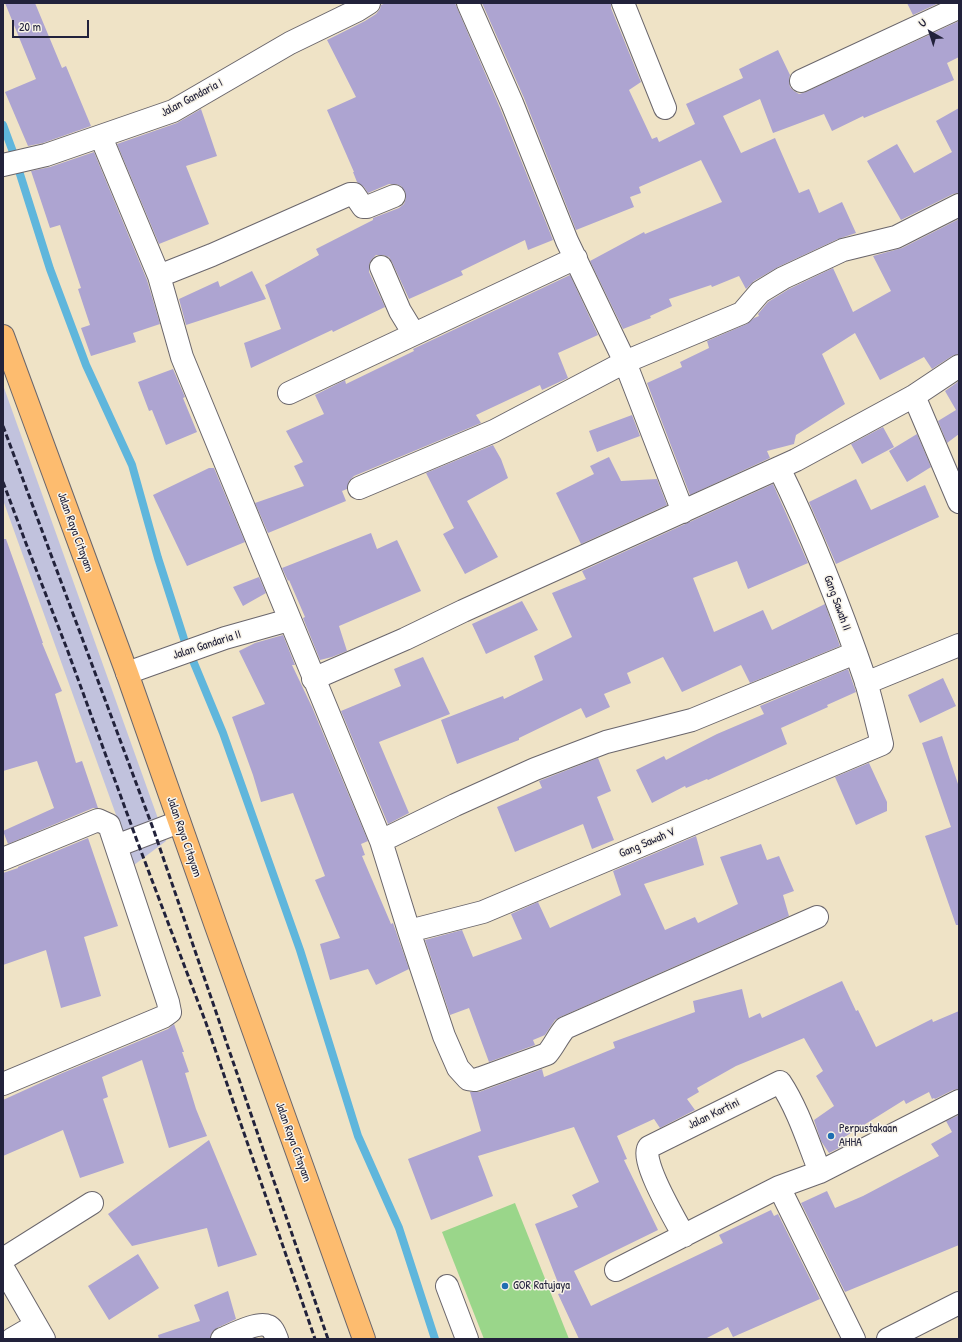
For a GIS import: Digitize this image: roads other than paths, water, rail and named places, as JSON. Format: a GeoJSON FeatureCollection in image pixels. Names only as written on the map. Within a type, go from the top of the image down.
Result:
{"type":"FeatureCollection","features":[{"type":"Feature","properties":{"kind":"main road","name":"Jalan Raya Citayam"},"geometry":{"type":"LineString","coordinates":[[3,336],[127,673],[364,1339]]}},
{"type":"Feature","properties":{"kind":"street","name":"Jalan Gandaria I"},"geometry":{"type":"LineString","coordinates":[[3,165],[46,155],[173,111],[290,44],[369,3]]}},
{"type":"Feature","properties":{"kind":"street"},"geometry":{"type":"LineString","coordinates":[[468,3],[512,103],[567,241],[625,362],[683,512]]}},
{"type":"Feature","properties":{"kind":"street"},"geometry":{"type":"LineString","coordinates":[[623,3],[665,108]]}},
{"type":"Feature","properties":{"kind":"street"},"geometry":{"type":"LineString","coordinates":[[801,81],[957,7]]}},
{"type":"Feature","properties":{"kind":"street"},"geometry":{"type":"LineString","coordinates":[[100,137],[159,276],[182,357],[313,679],[381,841],[444,1036],[458,1068],[468,1079],[476,1080],[547,1054],[558,1036],[565,1028],[818,917]]}},
{"type":"Feature","properties":{"kind":"street"},"geometry":{"type":"LineString","coordinates":[[159,276],[212,255],[350,194],[354,194],[363,207],[367,207],[394,196]]}},
{"type":"Feature","properties":{"kind":"street"},"geometry":{"type":"LineString","coordinates":[[359,488],[494,431],[625,362],[742,313],[760,292],[783,278],[836,253],[896,237],[959,205]]}},
{"type":"Feature","properties":{"kind":"street"},"geometry":{"type":"LineString","coordinates":[[289,393],[576,258]]}},
{"type":"Feature","properties":{"kind":"street"},"geometry":{"type":"LineString","coordinates":[[381,267],[400,311],[414,334]]}},
{"type":"Feature","properties":{"kind":"street"},"geometry":{"type":"LineString","coordinates":[[313,679],[405,639],[463,611],[796,460],[914,396],[959,366]]}},
{"type":"Feature","properties":{"kind":"street"},"geometry":{"type":"LineString","coordinates":[[914,396],[959,502]]}},
{"type":"Feature","properties":{"kind":"street","name":"Gang Sawah II"},"geometry":{"type":"LineString","coordinates":[[779,468],[800,511],[835,595],[866,683],[882,744]]}},
{"type":"Feature","properties":{"kind":"street","name":"Jalan Gandaria II"},"geometry":{"type":"LineString","coordinates":[[127,673],[225,638],[289,620]]}},
{"type":"Feature","properties":{"kind":"street"},"geometry":{"type":"LineString","coordinates":[[866,683],[959,645]]}},
{"type":"Feature","properties":{"kind":"street"},"geometry":{"type":"LineString","coordinates":[[381,841],[455,805],[535,769],[606,742],[692,720],[855,653]]}},
{"type":"Feature","properties":{"kind":"street","name":"Gang Sawah V"},"geometry":{"type":"LineString","coordinates":[[409,931],[483,912],[882,744]]}},
{"type":"Feature","properties":{"kind":"street"},"geometry":{"type":"LineString","coordinates":[[3,859],[98,820],[109,825],[170,1012],[163,1017],[3,1084]]}},
{"type":"Feature","properties":{"kind":"street"},"geometry":{"type":"LineString","coordinates":[[116,846],[179,822]]}},
{"type":"Feature","properties":{"kind":"street","name":"Jalan Kartini"},"geometry":{"type":"LineString","coordinates":[[684,1236],[652,1174],[646,1154],[647,1150],[649,1147],[780,1082],[794,1108],[820,1172]]}},
{"type":"Feature","properties":{"kind":"street"},"geometry":{"type":"LineString","coordinates":[[616,1270],[779,1187],[820,1172],[959,1101]]}},
{"type":"Feature","properties":{"kind":"street"},"geometry":{"type":"LineString","coordinates":[[779,1187],[854,1339]]}},
{"type":"Feature","properties":{"kind":"street"},"geometry":{"type":"LineString","coordinates":[[3,1259],[92,1203]]}},
{"type":"Feature","properties":{"kind":"street"},"geometry":{"type":"LineString","coordinates":[[3,1268],[40,1332],[12,1339]]}},
{"type":"Feature","properties":{"kind":"street"},"geometry":{"type":"LineString","coordinates":[[447,1286],[467,1339]]}},
{"type":"Feature","properties":{"kind":"street"},"geometry":{"type":"LineString","coordinates":[[888,1339],[959,1303]]}},
{"type":"Feature","properties":{"kind":"street"},"geometry":{"type":"LineString","coordinates":[[222,1339],[260,1324],[269,1326],[277,1339]]}},
{"type":"Feature","properties":{"kind":"waterway"},"geometry":{"type":"LineString","coordinates":[[3,125],[50,269],[86,365],[132,465],[158,558],[184,639],[223,733],[300,950],[358,1136],[399,1228],[435,1339]]}},
{"type":"Feature","properties":{"kind":"railway"},"geometry":{"type":"LineString","coordinates":[[3,426],[154,831],[328,1339]]}},
{"type":"Feature","properties":{"kind":"railway"},"geometry":{"type":"LineString","coordinates":[[3,482],[67,649],[206,1023],[315,1339]]}},
{"type":"Feature","properties":{"kind":"place","name":"Perpustakaan AHHA"},"geometry":{"type":"Point","coordinates":[831,1136]}},
{"type":"Feature","properties":{"kind":"place","name":"GOR Ratujaya"},"geometry":{"type":"Point","coordinates":[505,1286]}}]}
